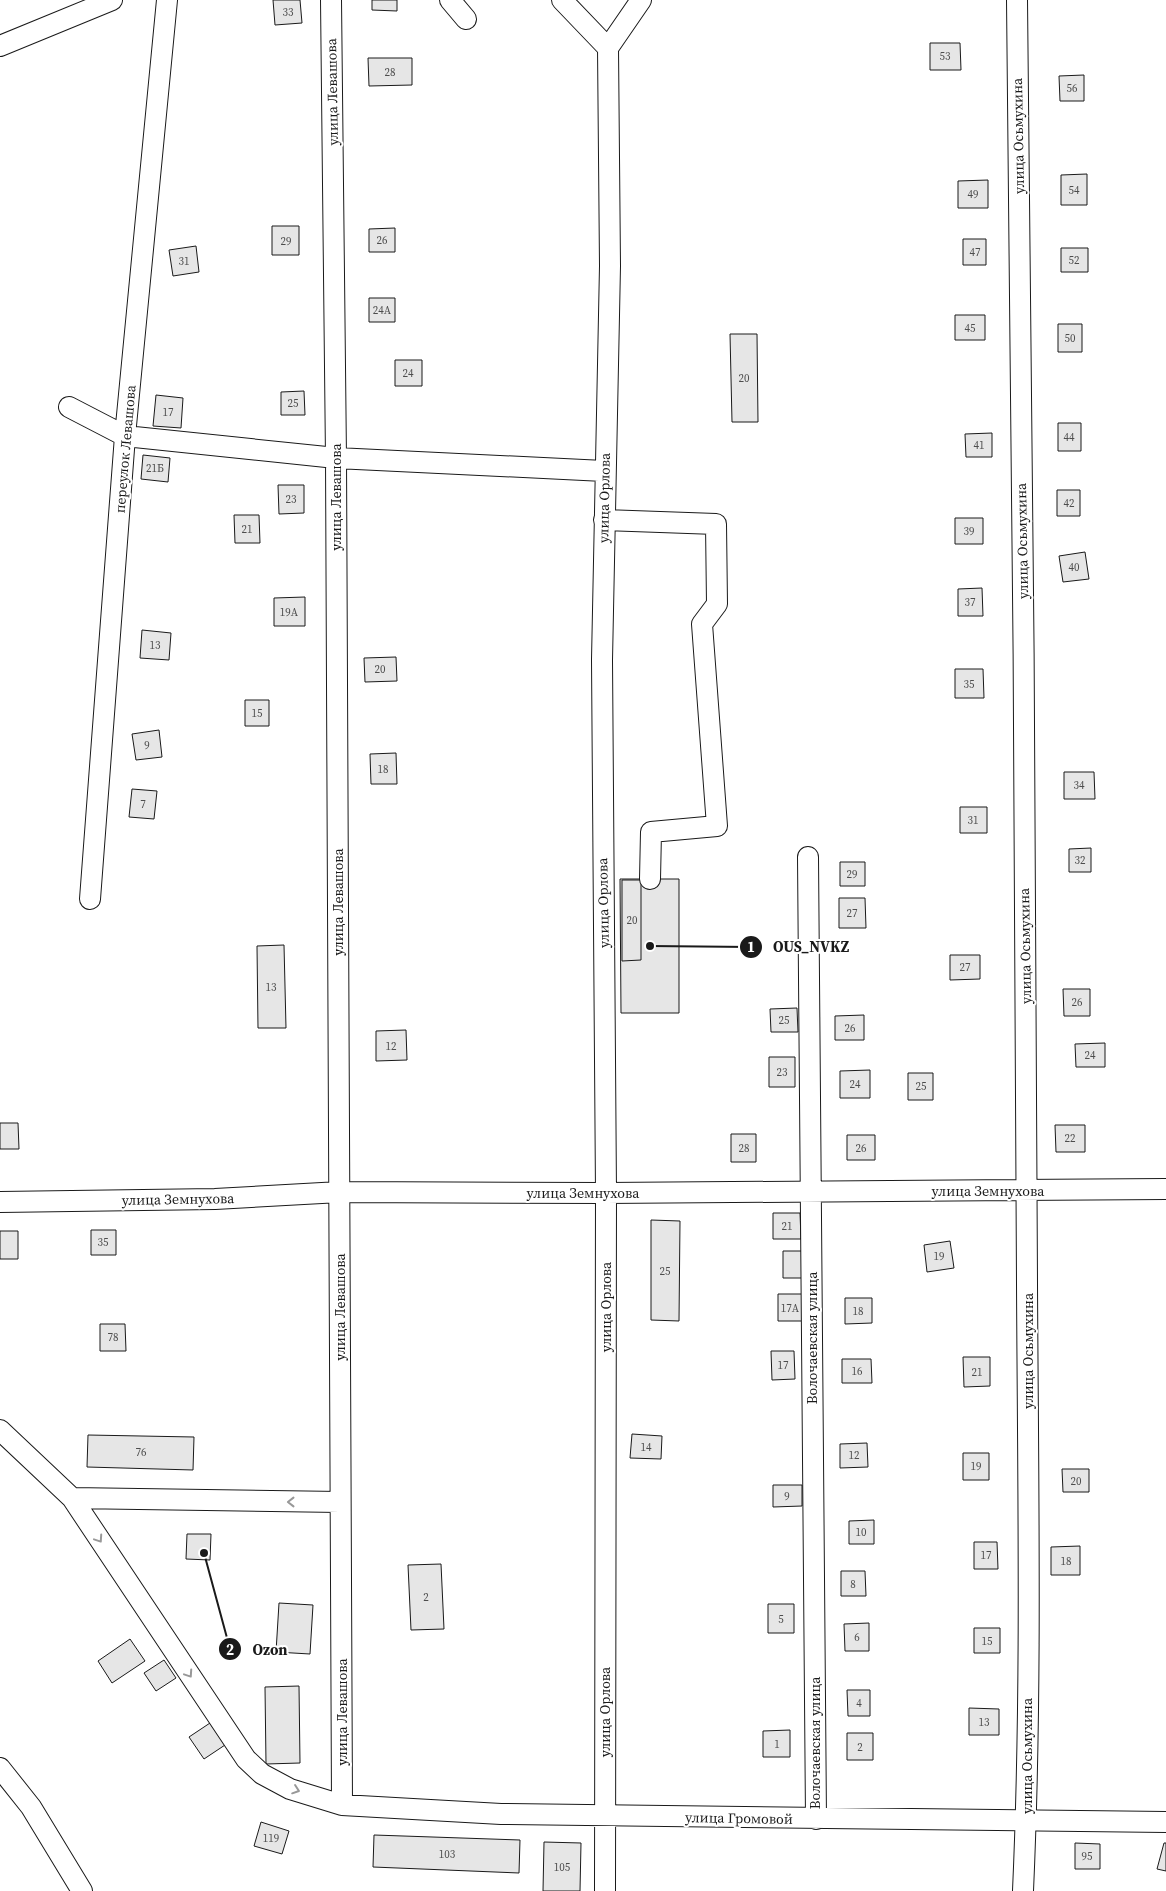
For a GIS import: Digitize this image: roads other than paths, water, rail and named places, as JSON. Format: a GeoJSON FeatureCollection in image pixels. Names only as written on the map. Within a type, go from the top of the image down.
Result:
{"type":"FeatureCollection","features":[{"type":"Feature","properties":{"kind":"street"},"geometry":{"type":"LineString","coordinates":[[0,46],[112,0]]}},
{"type":"Feature","properties":{"kind":"street","name":"переулок Левашова"},"geometry":{"type":"LineString","coordinates":[[90,899],[126,436],[167,0]]}},
{"type":"Feature","properties":{"kind":"street","name":"улица Левашова"},"geometry":{"type":"LineString","coordinates":[[331,0],[336,458],[342,1805]]}},
{"type":"Feature","properties":{"kind":"street"},"geometry":{"type":"LineString","coordinates":[[450,0],[466,19]]}},
{"type":"Feature","properties":{"kind":"street"},"geometry":{"type":"LineString","coordinates":[[562,0],[608,48],[641,0]]}},
{"type":"Feature","properties":{"kind":"street","name":"улица Осьмухина"},"geometry":{"type":"LineString","coordinates":[[1017,0],[1027,1191],[1026,1821],[1023,1891]]}},
{"type":"Feature","properties":{"kind":"street","name":"улица Орлова"},"geometry":{"type":"LineString","coordinates":[[604,1891],[606,1815],[606,1193],[602,851],[604,471],[610,266],[608,48]]}},
{"type":"Feature","properties":{"kind":"street"},"geometry":{"type":"LineString","coordinates":[[68,407],[126,436],[336,458],[604,471]]}},
{"type":"Feature","properties":{"kind":"street"},"geometry":{"type":"LineString","coordinates":[[604,520],[716,524],[717,604],[702,624],[718,826],[651,832],[650,879]]}},
{"type":"Feature","properties":{"kind":"street","name":"Волочаевская улица"},"geometry":{"type":"LineString","coordinates":[[808,857],[816,1819]]}},
{"type":"Feature","properties":{"kind":"street","name":"улица Земнухова"},"geometry":{"type":"LineString","coordinates":[[0,1202],[215,1199],[340,1192],[606,1193],[1166,1189]]}},
{"type":"Feature","properties":{"kind":"street","name":"улица Громовой"},"geometry":{"type":"LineString","coordinates":[[0,1430],[72,1498],[246,1759],[262,1774],[290,1789],[342,1805],[501,1814],[1166,1822]]}},
{"type":"Feature","properties":{"kind":"street"},"geometry":{"type":"LineString","coordinates":[[72,1498],[340,1502]]}},
{"type":"Feature","properties":{"kind":"street"},"geometry":{"type":"LineString","coordinates":[[0,1768],[31,1807],[82,1891]]}},
{"type":"Feature","properties":{"kind":"place","name":"OUS_NVKZ"},"geometry":{"type":"Point","coordinates":[650,946]}},
{"type":"Feature","properties":{"kind":"place","name":"Ozon"},"geometry":{"type":"Point","coordinates":[204,1553]}}]}
